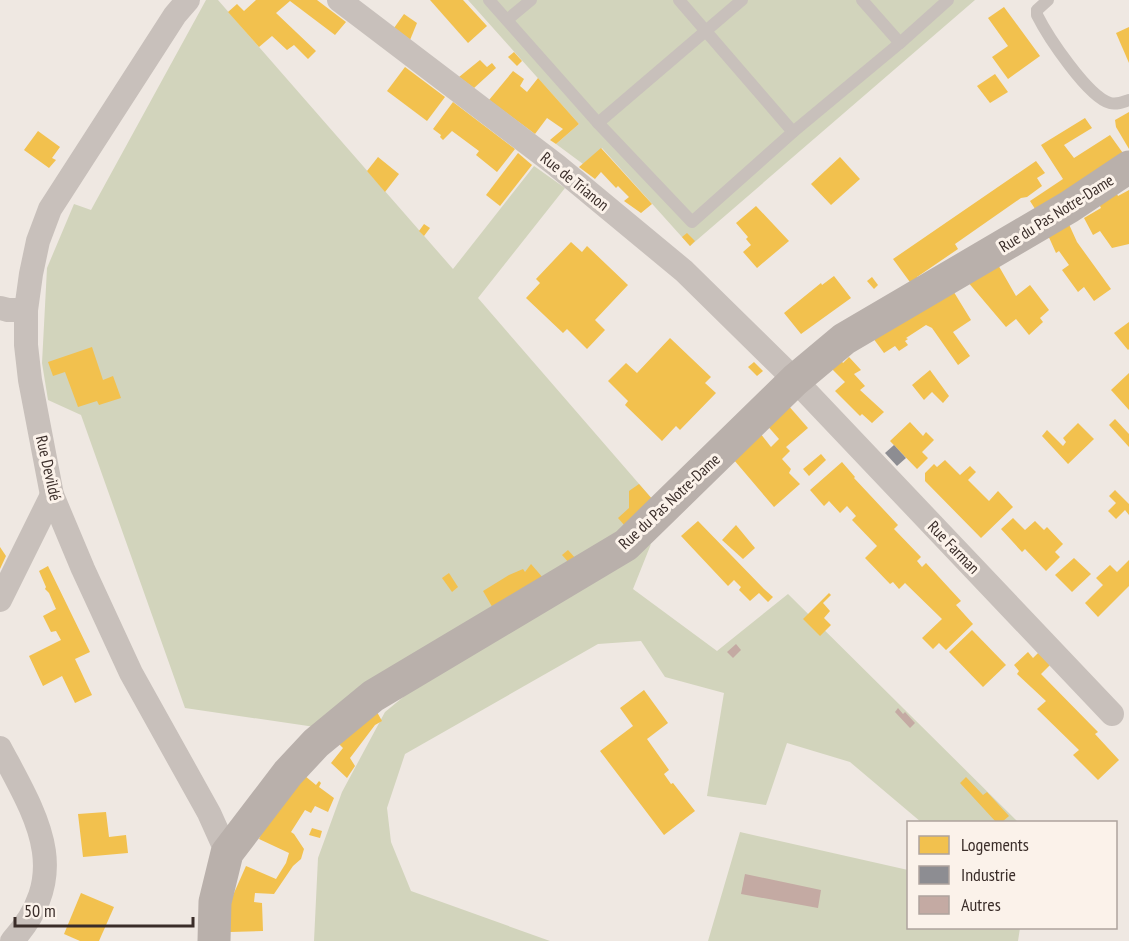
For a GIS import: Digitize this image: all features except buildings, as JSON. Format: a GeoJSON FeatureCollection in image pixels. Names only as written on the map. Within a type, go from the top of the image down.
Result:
{"type":"FeatureCollection","features":[{"type":"Feature","properties":{"kind":"street","name":"Rue Devildé"},"geometry":{"type":"LineString","coordinates":[[188,0],[163,34],[50,209],[38,241],[26,310],[26,345],[30,380],[52,495],[131,673],[209,813],[227,853]]}},
{"type":"Feature","properties":{"kind":"street","name":"Rue de Trianon"},"geometry":{"type":"LineString","coordinates":[[339,0],[556,165],[675,263],[795,380]]}},
{"type":"Feature","properties":{"kind":"street","name":"Rue du Pas Notre-Dame"},"geometry":{"type":"LineString","coordinates":[[227,853],[288,773],[316,743],[373,696],[626,545],[795,380],[844,339],[1069,207],[1129,167]]}},
{"type":"Feature","properties":{"kind":"street"},"geometry":{"type":"LineString","coordinates":[[0,308],[26,310]]}},
{"type":"Feature","properties":{"kind":"street","name":"Rue Farman"},"geometry":{"type":"LineString","coordinates":[[795,380],[1112,714]]}},
{"type":"Feature","properties":{"kind":"street"},"geometry":{"type":"LineString","coordinates":[[0,600],[52,495]]}},
{"type":"Feature","properties":{"kind":"street"},"geometry":{"type":"LineString","coordinates":[[0,748],[32,810],[42,836],[45,856],[40,899],[31,917],[12,941]]}},
{"type":"Feature","properties":{"kind":"street"},"geometry":{"type":"LineString","coordinates":[[214,941],[214,902],[227,853]]}},
{"type":"Feature","properties":{"kind":"lane"},"geometry":{"type":"LineString","coordinates":[[489,0],[598,123],[692,222],[793,132],[948,0]]}},
{"type":"Feature","properties":{"kind":"lane"},"geometry":{"type":"LineString","coordinates":[[507,20],[531,0]]}},
{"type":"Feature","properties":{"kind":"lane"},"geometry":{"type":"LineString","coordinates":[[679,0],[793,132]]}},
{"type":"Feature","properties":{"kind":"lane"},"geometry":{"type":"LineString","coordinates":[[598,123],[742,0]]}},
{"type":"Feature","properties":{"kind":"lane"},"geometry":{"type":"LineString","coordinates":[[862,0],[900,43]]}},
{"type":"Feature","properties":{"kind":"lane"},"geometry":{"type":"LineString","coordinates":[[1048,0],[1037,10],[1037,15],[1086,85],[1110,103],[1129,100]]}},
{"type":"Feature","properties":{"kind":"green space"},"geometry":{"type":"Polygon","coordinates":[[[206,0],[218,0],[453,269],[534,166],[565,188],[478,298],[653,500],[614,536],[315,727],[185,708],[81,415],[48,400],[42,363],[47,268],[74,204],[91,210],[206,0]]]}},
{"type":"Feature","properties":{"kind":"green space"},"geometry":{"type":"Polygon","coordinates":[[[468,0],[975,0],[690,246],[602,148],[583,164],[556,144],[579,124],[468,0]]]}},
{"type":"Feature","properties":{"kind":"green space"},"geometry":{"type":"Polygon","coordinates":[[[651,544],[633,589],[717,651],[788,594],[1017,821],[920,821],[850,762],[787,743],[766,805],[707,796],[724,693],[665,677],[641,641],[598,644],[405,754],[387,808],[391,842],[411,891],[550,941],[314,941],[318,858],[342,792],[385,712],[419,684],[651,544]]]}},
{"type":"Feature","properties":{"kind":"green space"},"geometry":{"type":"Polygon","coordinates":[[[740,832],[907,870],[907,929],[1020,929],[1018,941],[708,941],[740,832]]]}}]}
